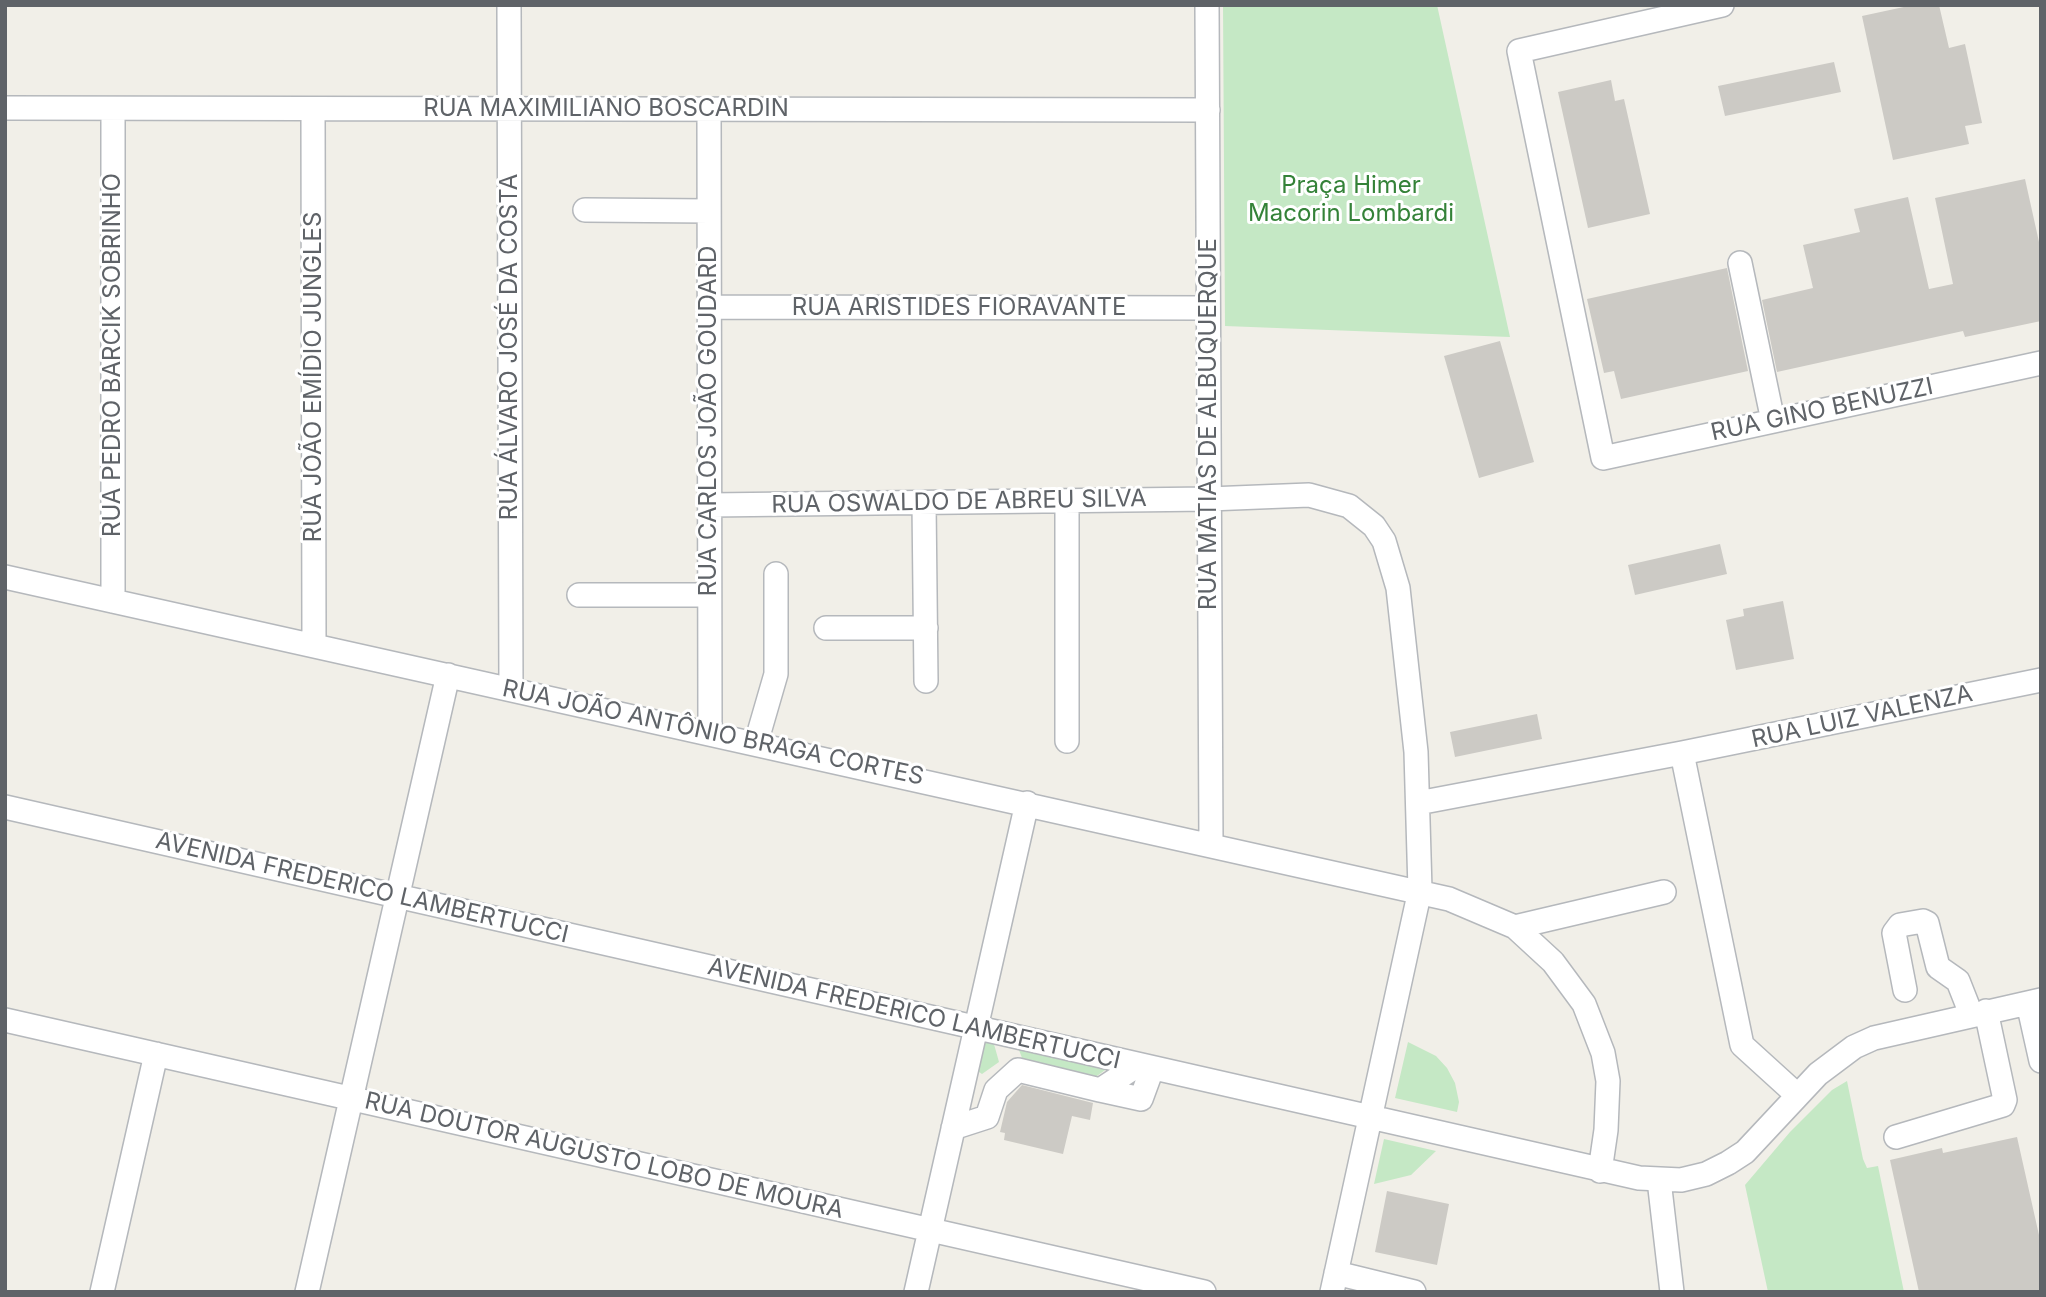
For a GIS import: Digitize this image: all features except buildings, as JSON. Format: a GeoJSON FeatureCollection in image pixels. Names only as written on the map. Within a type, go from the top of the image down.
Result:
{"type":"FeatureCollection","features":[{"type":"Feature","properties":{"kind":"street","name":"RUA ÁLVARO JOSÉ DA COSTA"},"geometry":{"type":"LineString","coordinates":[[509,5],[511,689]]}},
{"type":"Feature","properties":{"kind":"street","name":"RUA MATIAS DE ALBUQUERQUE"},"geometry":{"type":"LineString","coordinates":[[1207,5],[1211,844]]}},
{"type":"Feature","properties":{"kind":"street","name":"RUA GINO BENUZZI"},"geometry":{"type":"LineString","coordinates":[[1722,5],[1519,51],[1603,458],[2041,363]]}},
{"type":"Feature","properties":{"kind":"street","name":"RUA MAXIMILIANO BOSCARDIN"},"geometry":{"type":"LineString","coordinates":[[5,108],[1208,110]]}},
{"type":"Feature","properties":{"kind":"street","name":"RUA PEDRO BARCIK SOBRINHO"},"geometry":{"type":"LineString","coordinates":[[113,108],[113,601]]}},
{"type":"Feature","properties":{"kind":"street","name":"RUA JOÃO EMÍDIO JUNGLES"},"geometry":{"type":"LineString","coordinates":[[313,109],[314,645]]}},
{"type":"Feature","properties":{"kind":"street","name":"RUA CARLOS JOÃO GOUDARD"},"geometry":{"type":"LineString","coordinates":[[709,109],[710,732]]}},
{"type":"Feature","properties":{"kind":"street"},"geometry":{"type":"LineString","coordinates":[[585,210],[709,211]]}},
{"type":"Feature","properties":{"kind":"street"},"geometry":{"type":"LineString","coordinates":[[1740,263],[1773,421]]}},
{"type":"Feature","properties":{"kind":"street","name":"RUA ARISTIDES FIORAVANTE"},"geometry":{"type":"LineString","coordinates":[[709,307],[1208,308]]}},
{"type":"Feature","properties":{"kind":"street","name":"RUA OSWALDO DE ABREU SILVA"},"geometry":{"type":"LineString","coordinates":[[709,505],[1209,499],[1289,495],[1330,500],[1362,514],[1384,541],[1398,588],[1413,716],[1420,890],[1334,1282]]}},
{"type":"Feature","properties":{"kind":"street"},"geometry":{"type":"LineString","coordinates":[[1066,741],[1067,501]]}},
{"type":"Feature","properties":{"kind":"street"},"geometry":{"type":"LineString","coordinates":[[924,503],[926,681]]}},
{"type":"Feature","properties":{"kind":"street"},"geometry":{"type":"LineString","coordinates":[[756,743],[776,674],[776,574]]}},
{"type":"Feature","properties":{"kind":"street","name":"RUA JOÃO ANTÔNIO BRAGA CORTES"},"geometry":{"type":"LineString","coordinates":[[5,577],[1420,890],[1515,927]]}},
{"type":"Feature","properties":{"kind":"street"},"geometry":{"type":"LineString","coordinates":[[579,596],[709,595]]}},
{"type":"Feature","properties":{"kind":"street"},"geometry":{"type":"LineString","coordinates":[[826,628],[926,628]]}},
{"type":"Feature","properties":{"kind":"street"},"geometry":{"type":"LineString","coordinates":[[311,1291],[448,675]]}},
{"type":"Feature","properties":{"kind":"street","name":"RUA LUIZ VALENZA"},"geometry":{"type":"LineString","coordinates":[[1418,803],[1682,754],[2041,680]]}},
{"type":"Feature","properties":{"kind":"street"},"geometry":{"type":"LineString","coordinates":[[1682,754],[1742,1045],[1797,1095]]}},
{"type":"Feature","properties":{"kind":"street"},"geometry":{"type":"LineString","coordinates":[[916,1292],[1027,803]]}},
{"type":"Feature","properties":{"kind":"street","name":"AVENIDA FREDERICO LAMBERTUCCI"},"geometry":{"type":"LineString","coordinates":[[5,807],[1600,1171],[1659,1180],[1706,1174],[1745,1152],[1818,1074],[1854,1047],[1895,1031],[2034,1001]]}},
{"type":"Feature","properties":{"kind":"street"},"geometry":{"type":"LineString","coordinates":[[1515,927],[1664,892]]}},
{"type":"Feature","properties":{"kind":"street"},"geometry":{"type":"LineString","coordinates":[[1896,1137],[2003,1105],[2005,1100],[1979,1013],[1958,981],[1938,967],[1927,923],[1923,921],[1900,925],[1895,933],[1905,990]]}},
{"type":"Feature","properties":{"kind":"street"},"geometry":{"type":"LineString","coordinates":[[1515,927],[1572,984],[1594,1026],[1608,1081],[1606,1130],[1600,1171]]}},
{"type":"Feature","properties":{"kind":"street"},"geometry":{"type":"LineString","coordinates":[[2034,1001],[2041,1061]]}},
{"type":"Feature","properties":{"kind":"street","name":"RUA DOUTOR AUGUSTO LOBO DE MOURA"},"geometry":{"type":"LineString","coordinates":[[5,1020],[1204,1292]]}},
{"type":"Feature","properties":{"kind":"street"},"geometry":{"type":"LineString","coordinates":[[1003,1035],[1018,1070]]}},
{"type":"Feature","properties":{"kind":"street"},"geometry":{"type":"LineString","coordinates":[[102,1292],[156,1054]]}},
{"type":"Feature","properties":{"kind":"street"},"geometry":{"type":"LineString","coordinates":[[1018,1070],[1100,1090],[1145,1067]]}},
{"type":"Feature","properties":{"kind":"street"},"geometry":{"type":"LineString","coordinates":[[967,1069],[996,1090]]}},
{"type":"Feature","properties":{"kind":"street"},"geometry":{"type":"LineString","coordinates":[[953,1128],[987,1117],[996,1090],[1018,1070]]}},
{"type":"Feature","properties":{"kind":"street"},"geometry":{"type":"LineString","coordinates":[[1659,1180],[1672,1292]]}},
{"type":"Feature","properties":{"kind":"street"},"geometry":{"type":"LineString","coordinates":[[1334,1282],[1414,1292]]}},
{"type":"Feature","properties":{"kind":"green space","name":"Praça Himer Macorin Lombardi"},"geometry":{"type":"Polygon","coordinates":[[[1223,5],[1437,5],[1510,337],[1225,326],[1223,5]]]}},
{"type":"Feature","properties":{"kind":"green space"},"geometry":{"type":"Polygon","coordinates":[[[992,1037],[999,1062],[982,1074],[972,1067],[979,1043],[992,1037]]]}},
{"type":"Feature","properties":{"kind":"green space"},"geometry":{"type":"Polygon","coordinates":[[[1408,1042],[1436,1056],[1447,1068],[1455,1083],[1459,1102],[1457,1112],[1395,1098],[1408,1042]]]}},
{"type":"Feature","properties":{"kind":"green space"},"geometry":{"type":"Polygon","coordinates":[[[1017,1045],[1115,1063],[1087,1083],[1026,1068],[1017,1045]]]}},
{"type":"Feature","properties":{"kind":"green space"},"geometry":{"type":"Polygon","coordinates":[[[1847,1081],[1863,1159],[1867,1168],[1878,1166],[1904,1292],[1768,1292],[1745,1185],[1790,1132],[1832,1090],[1847,1081]]]}},
{"type":"Feature","properties":{"kind":"green space"},"geometry":{"type":"Polygon","coordinates":[[[1384,1139],[1436,1151],[1411,1175],[1374,1184],[1384,1139]]]}}]}
